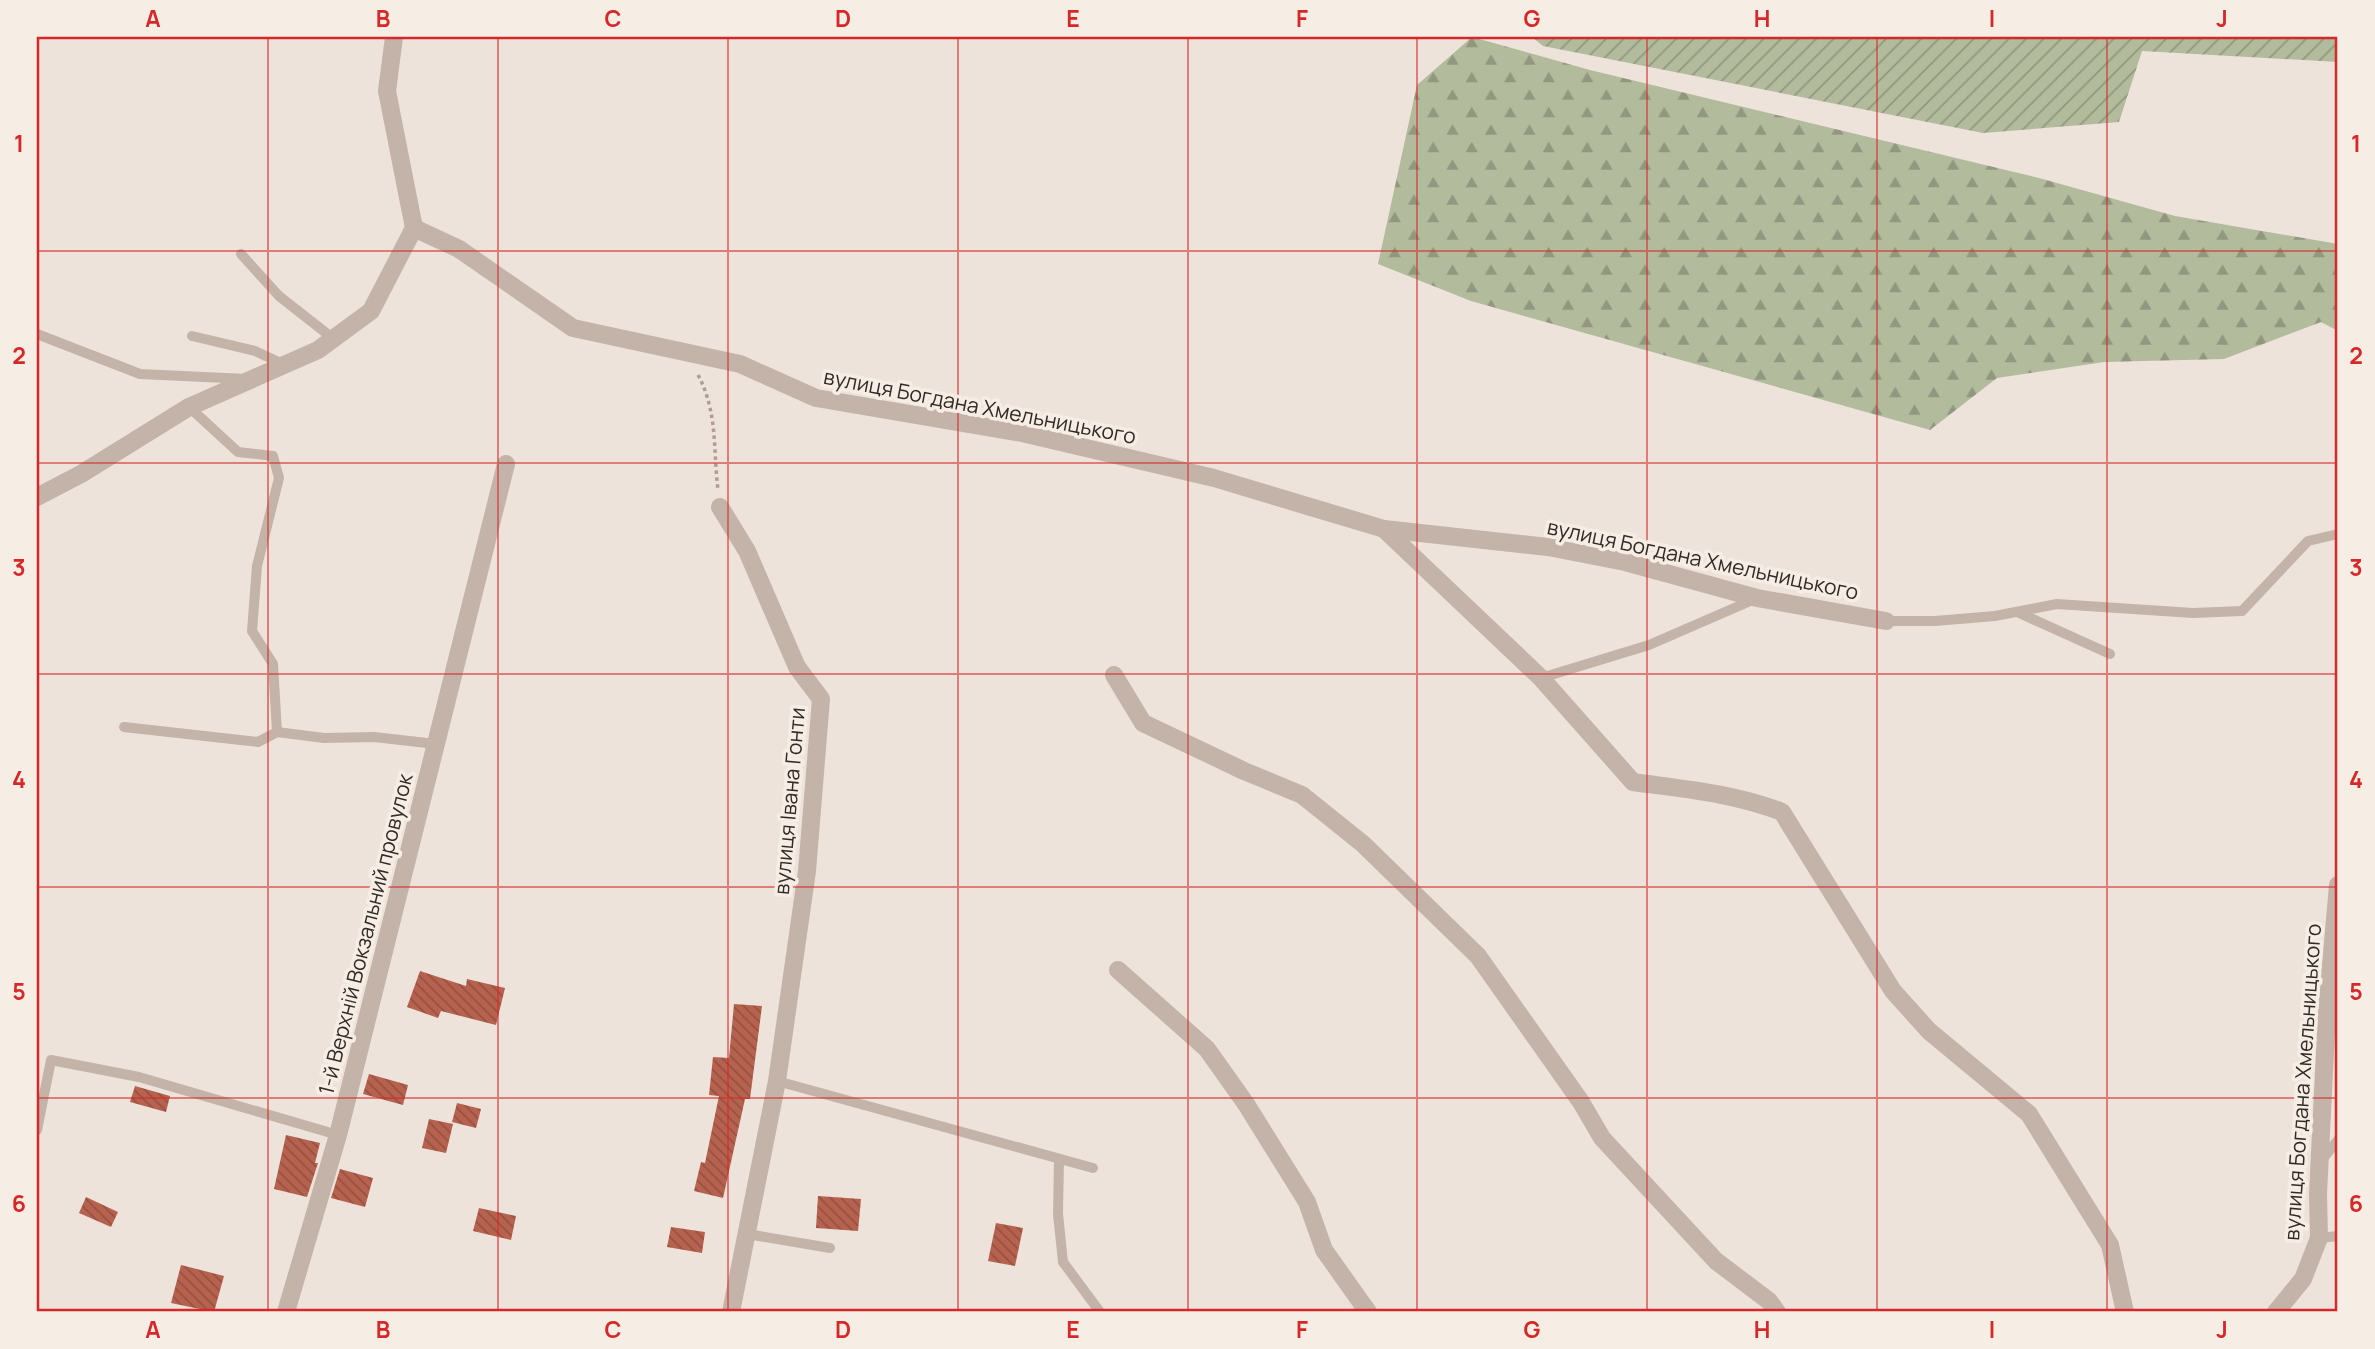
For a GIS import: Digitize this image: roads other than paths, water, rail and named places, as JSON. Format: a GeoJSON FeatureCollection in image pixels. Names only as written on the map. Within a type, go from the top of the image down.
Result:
{"type":"FeatureCollection","features":[{"type":"Feature","properties":{"kind":"street"},"geometry":{"type":"LineString","coordinates":[[37,496],[81,474],[189,407],[335,340],[371,311],[414,228],[387,91],[394,37]]}},
{"type":"Feature","properties":{"kind":"street","name":"вулиця Богдана Хмельницького"},"geometry":{"type":"LineString","coordinates":[[414,228],[459,249],[573,328],[740,364],[816,398],[1022,433],[1214,478],[1384,529],[1548,547],[1625,562],[1757,598],[1886,621]]}},
{"type":"Feature","properties":{"kind":"street","name":"1-й Верхній Вокзальний провулок"},"geometry":{"type":"LineString","coordinates":[[286,1312],[338,1135],[506,464]]}},
{"type":"Feature","properties":{"kind":"street","name":"вулиця Івана Гонти"},"geometry":{"type":"LineString","coordinates":[[720,507],[747,551],[797,667],[821,699],[807,871],[777,1081],[731,1312]]}},
{"type":"Feature","properties":{"kind":"street","name":"вулиця Богдана Хмельницького"},"geometry":{"type":"LineString","coordinates":[[1384,529],[1541,678],[1633,782],[1719,794],[1782,812],[1893,991],[1929,1031],[2029,1114],[2110,1245],[2124,1312]]}},
{"type":"Feature","properties":{"kind":"street"},"geometry":{"type":"LineString","coordinates":[[1114,675],[1143,723],[1244,771],[1301,794],[1363,844],[1479,956],[1581,1101],[1602,1138],[1716,1261],[1769,1301],[1777,1312]]}},
{"type":"Feature","properties":{"kind":"street","name":"вулиця Богдана Хмельницького"},"geometry":{"type":"LineString","coordinates":[[2276,1312],[2303,1279],[2319,1238],[2327,1011],[2338,885]]}},
{"type":"Feature","properties":{"kind":"street"},"geometry":{"type":"LineString","coordinates":[[1118,971],[1207,1049],[1246,1104],[1307,1202],[1324,1250],[1368,1312]]}},
{"type":"Feature","properties":{"kind":"lane"},"geometry":{"type":"LineString","coordinates":[[241,254],[279,296],[335,340]]}},
{"type":"Feature","properties":{"kind":"lane"},"geometry":{"type":"LineString","coordinates":[[37,334],[140,374],[250,380]]}},
{"type":"Feature","properties":{"kind":"lane"},"geometry":{"type":"LineString","coordinates":[[192,336],[255,351],[285,365]]}},
{"type":"Feature","properties":{"kind":"lane"},"geometry":{"type":"LineString","coordinates":[[189,407],[238,452],[273,456],[279,478],[257,566],[252,631],[273,664],[277,733]]}},
{"type":"Feature","properties":{"kind":"lane"},"geometry":{"type":"LineString","coordinates":[[1886,621],[1935,621],[2017,612],[2057,604],[2193,613],[2242,611],[2308,541],[2338,534]]}},
{"type":"Feature","properties":{"kind":"lane"},"geometry":{"type":"LineString","coordinates":[[1541,678],[1649,645],[1757,598]]}},
{"type":"Feature","properties":{"kind":"lane"},"geometry":{"type":"LineString","coordinates":[[2017,612],[2110,654]]}},
{"type":"Feature","properties":{"kind":"lane"},"geometry":{"type":"LineString","coordinates":[[124,727],[258,742],[277,733],[324,738],[374,737],[436,744]]}},
{"type":"Feature","properties":{"kind":"lane"},"geometry":{"type":"LineString","coordinates":[[37,1130],[51,1060],[139,1077],[338,1135]]}},
{"type":"Feature","properties":{"kind":"lane"},"geometry":{"type":"LineString","coordinates":[[777,1081],[1093,1168]]}},
{"type":"Feature","properties":{"kind":"lane"},"geometry":{"type":"LineString","coordinates":[[2320,1162],[2338,1140]]}},
{"type":"Feature","properties":{"kind":"lane"},"geometry":{"type":"LineString","coordinates":[[1059,1160],[1058,1214],[1063,1262],[1100,1312]]}},
{"type":"Feature","properties":{"kind":"lane"},"geometry":{"type":"LineString","coordinates":[[747,1234],[831,1248]]}},
{"type":"Feature","properties":{"kind":"lane"},"geometry":{"type":"LineString","coordinates":[[2319,1238],[2338,1236]]}}]}
